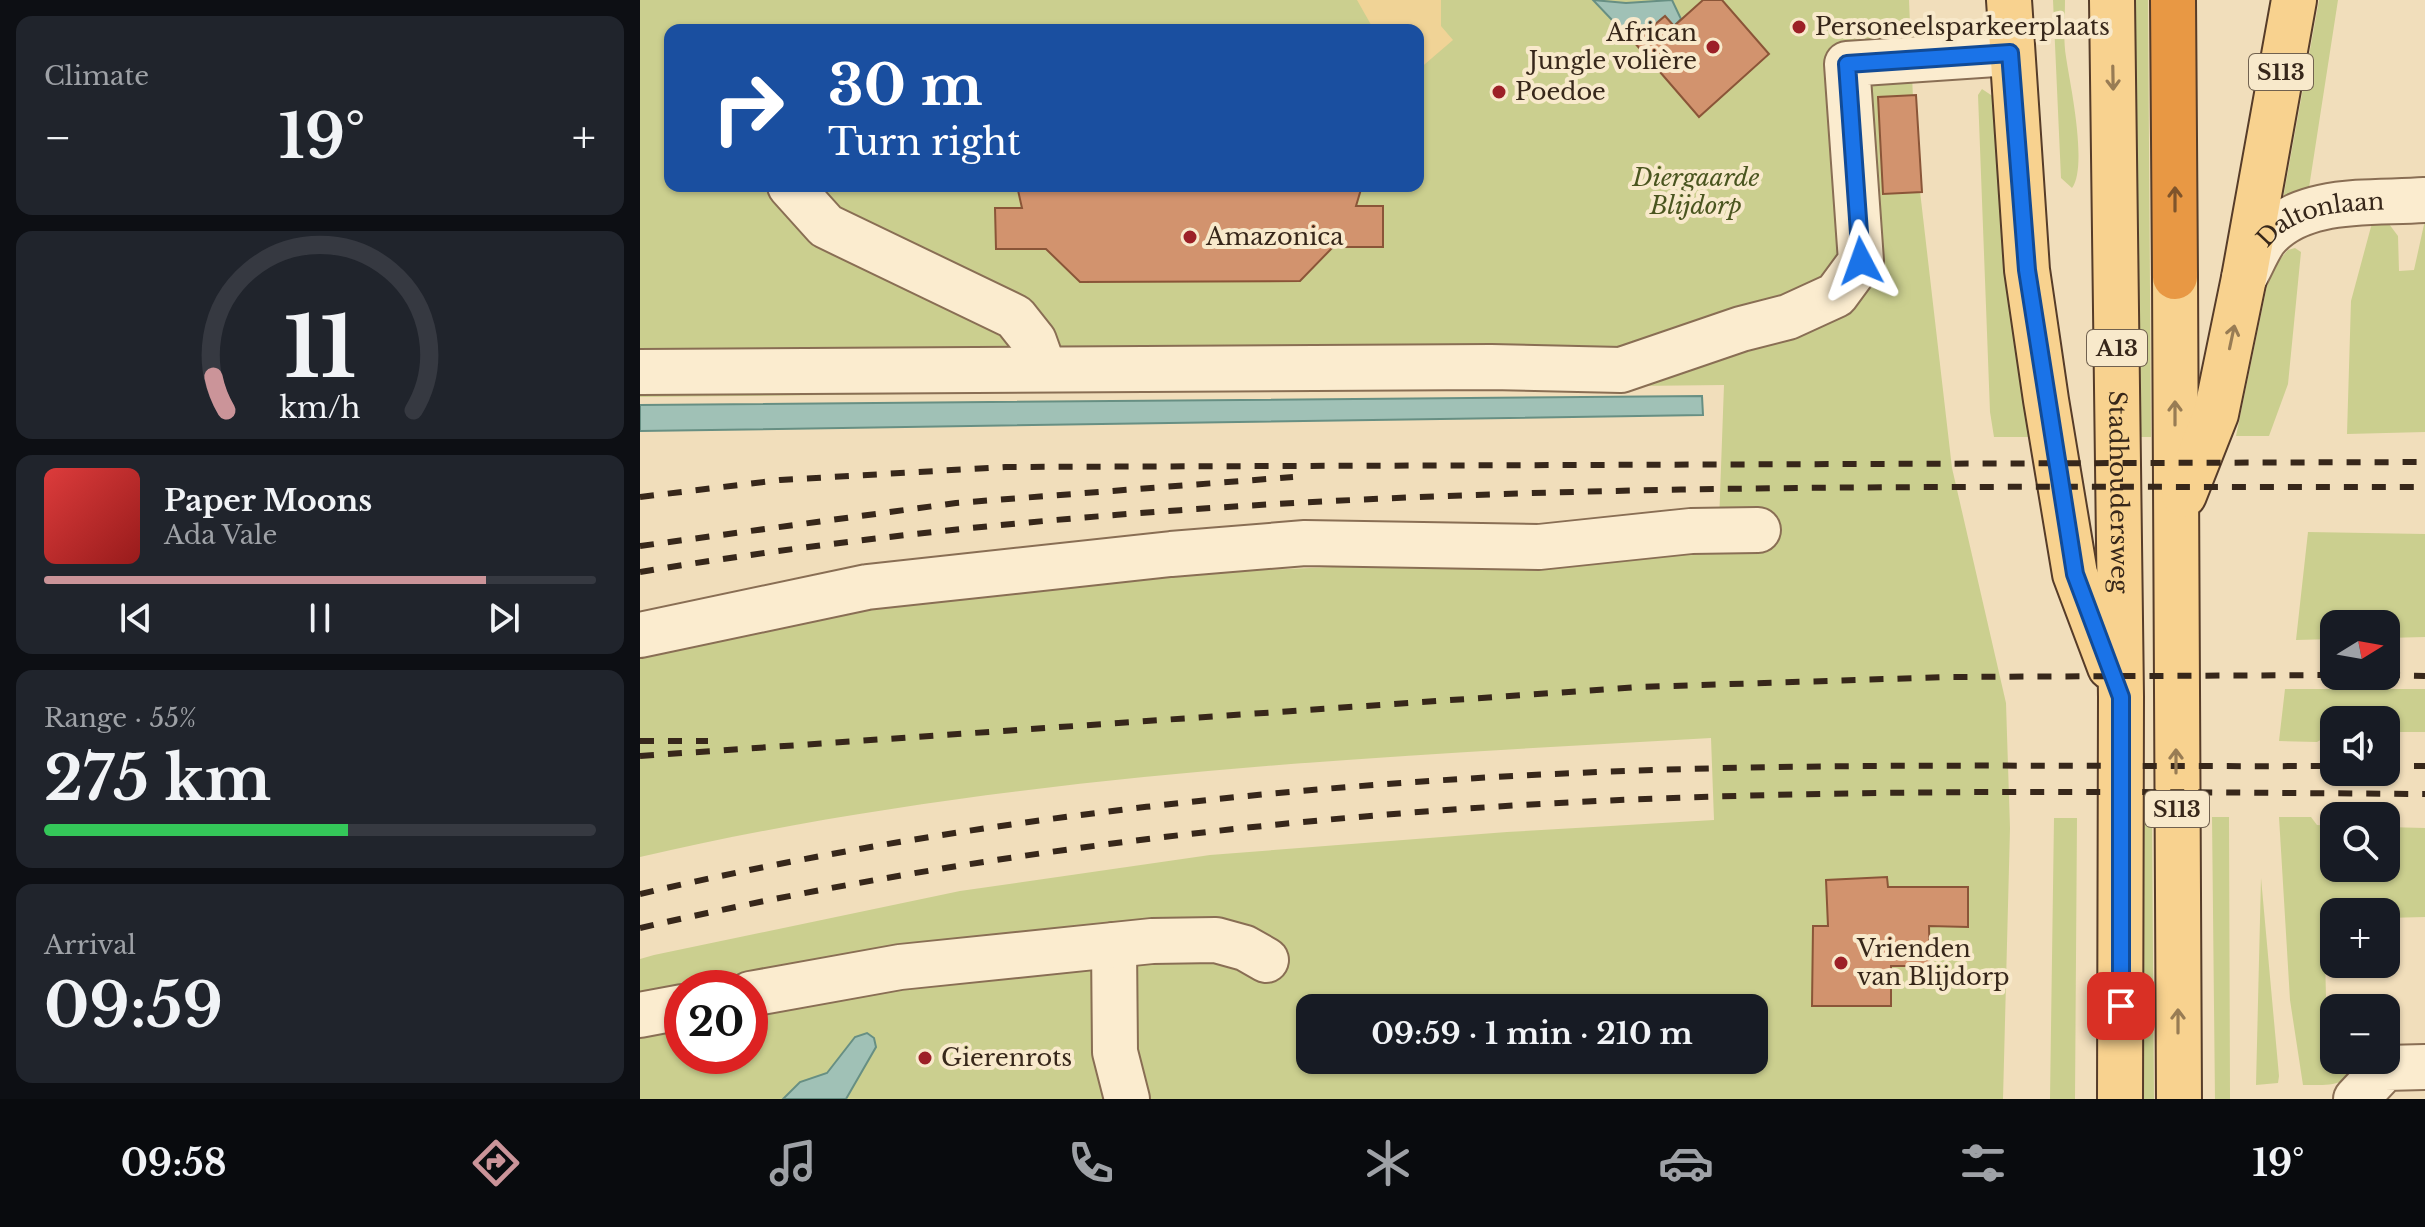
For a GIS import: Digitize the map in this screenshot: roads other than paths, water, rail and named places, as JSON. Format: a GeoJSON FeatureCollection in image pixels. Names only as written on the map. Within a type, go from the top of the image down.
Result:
{"type":"FeatureCollection","features":[{"type":"Feature","properties":{"kind":"highway","name":"A13"},"geometry":{"type":"LineString","coordinates":[[2173,0],[2175,277]]}},
{"type":"Feature","properties":{"kind":"main road","name":"Stadhoudersweg"},"geometry":{"type":"LineString","coordinates":[[2009,0],[2010,53],[2027,270],[2075,574],[2121,697]]}},
{"type":"Feature","properties":{"kind":"main road","name":"Stadhoudersweg"},"geometry":{"type":"LineString","coordinates":[[2112,0],[2121,697],[2120,1099]]}},
{"type":"Feature","properties":{"kind":"main road","name":"S113"},"geometry":{"type":"LineString","coordinates":[[2179,1099],[2175,519],[2216,414],[2294,0]]}},
{"type":"Feature","properties":{"kind":"main road","name":"A13"},"geometry":{"type":"LineString","coordinates":[[2175,277],[2175,519]]}},
{"type":"Feature","properties":{"kind":"street"},"geometry":{"type":"LineString","coordinates":[[640,372],[1491,367],[1621,370],[1741,329],[1788,317],[1836,295],[1861,261],[1847,64],[2010,53]]}},
{"type":"Feature","properties":{"kind":"street"},"geometry":{"type":"LineString","coordinates":[[795,192],[826,226],[1015,317],[1034,341],[1044,369]]}},
{"type":"Feature","properties":{"kind":"street","name":"Daltonlaan"},"geometry":{"type":"LineString","coordinates":[[2244,278],[2265,239],[2290,218],[2319,208],[2425,200]]}},
{"type":"Feature","properties":{"kind":"street"},"geometry":{"type":"LineString","coordinates":[[640,635],[867,587],[1140,557],[1305,543],[1539,547],[1691,531],[1758,530]]}},
{"type":"Feature","properties":{"kind":"street"},"geometry":{"type":"LineString","coordinates":[[768,991],[900,967],[1114,945],[1216,940],[1245,948],[1266,960]]}},
{"type":"Feature","properties":{"kind":"street"},"geometry":{"type":"LineString","coordinates":[[1114,945],[1115,1052],[1127,1099]]}},
{"type":"Feature","properties":{"kind":"street"},"geometry":{"type":"LineString","coordinates":[[640,1015],[664,1010]]}},
{"type":"Feature","properties":{"kind":"street"},"geometry":{"type":"LineString","coordinates":[[2356,1099],[2385,1068],[2425,1067]]}},
{"type":"Feature","properties":{"kind":"water"},"geometry":{"type":"Polygon","coordinates":[[[1593,0],[1626,3],[1672,0],[1681,19],[1674,26],[1664,17],[1634,43],[1593,0]]]}},
{"type":"Feature","properties":{"kind":"water"},"geometry":{"type":"Polygon","coordinates":[[[1702,396],[1703,415],[640,431],[640,405],[1702,396]]]}},
{"type":"Feature","properties":{"kind":"water"},"geometry":{"type":"Polygon","coordinates":[[[867,1033],[874,1038],[876,1047],[846,1099],[783,1099],[800,1082],[827,1073],[855,1037],[867,1033]]]}},
{"type":"Feature","properties":{"kind":"railway"},"geometry":{"type":"LineString","coordinates":[[640,497],[780,480],[1005,467],[2425,462]]}},
{"type":"Feature","properties":{"kind":"railway"},"geometry":{"type":"LineString","coordinates":[[640,546],[956,503],[1293,477]]}},
{"type":"Feature","properties":{"kind":"railway"},"geometry":{"type":"LineString","coordinates":[[640,572],[862,540],[1084,518],[1307,502],[1754,488],[2425,487]]}},
{"type":"Feature","properties":{"kind":"railway"},"geometry":{"type":"LineString","coordinates":[[640,756],[1640,687],[1949,677],[2320,675]]}},
{"type":"Feature","properties":{"kind":"railway"},"geometry":{"type":"LineString","coordinates":[[2400,675],[2425,676]]}},
{"type":"Feature","properties":{"kind":"railway"},"geometry":{"type":"LineString","coordinates":[[640,741],[708,741]]}},
{"type":"Feature","properties":{"kind":"railway"},"geometry":{"type":"LineString","coordinates":[[640,894],[758,868],[996,827],[1116,810],[1357,786],[1598,772],[1782,767],[2320,766]]}},
{"type":"Feature","properties":{"kind":"railway"},"geometry":{"type":"LineString","coordinates":[[2400,766],[2425,766]]}},
{"type":"Feature","properties":{"kind":"railway"},"geometry":{"type":"LineString","coordinates":[[640,928],[756,903],[989,861],[1223,830],[1459,809],[1683,798],[1895,793],[2425,794]]}},
{"type":"Feature","properties":{"kind":"place","name":"Personeelsparkeerplaats"},"geometry":{"type":"Point","coordinates":[1799,27]}},
{"type":"Feature","properties":{"kind":"place","name":"African Jungle volière"},"geometry":{"type":"Point","coordinates":[1713,47]}},
{"type":"Feature","properties":{"kind":"place","name":"Poedoe"},"geometry":{"type":"Point","coordinates":[1499,92]}},
{"type":"Feature","properties":{"kind":"place","name":"Amazonica"},"geometry":{"type":"Point","coordinates":[1190,237]}},
{"type":"Feature","properties":{"kind":"place","name":"Vrienden van Blijdorp"},"geometry":{"type":"Point","coordinates":[1841,963]}},
{"type":"Feature","properties":{"kind":"place","name":"Gierenrots"},"geometry":{"type":"Point","coordinates":[925,1058]}},
{"type":"Feature","properties":{"kind":"park label","name":"Diergaarde Blijdorp"},"geometry":{"type":"Point","coordinates":[1696,192]}}]}
